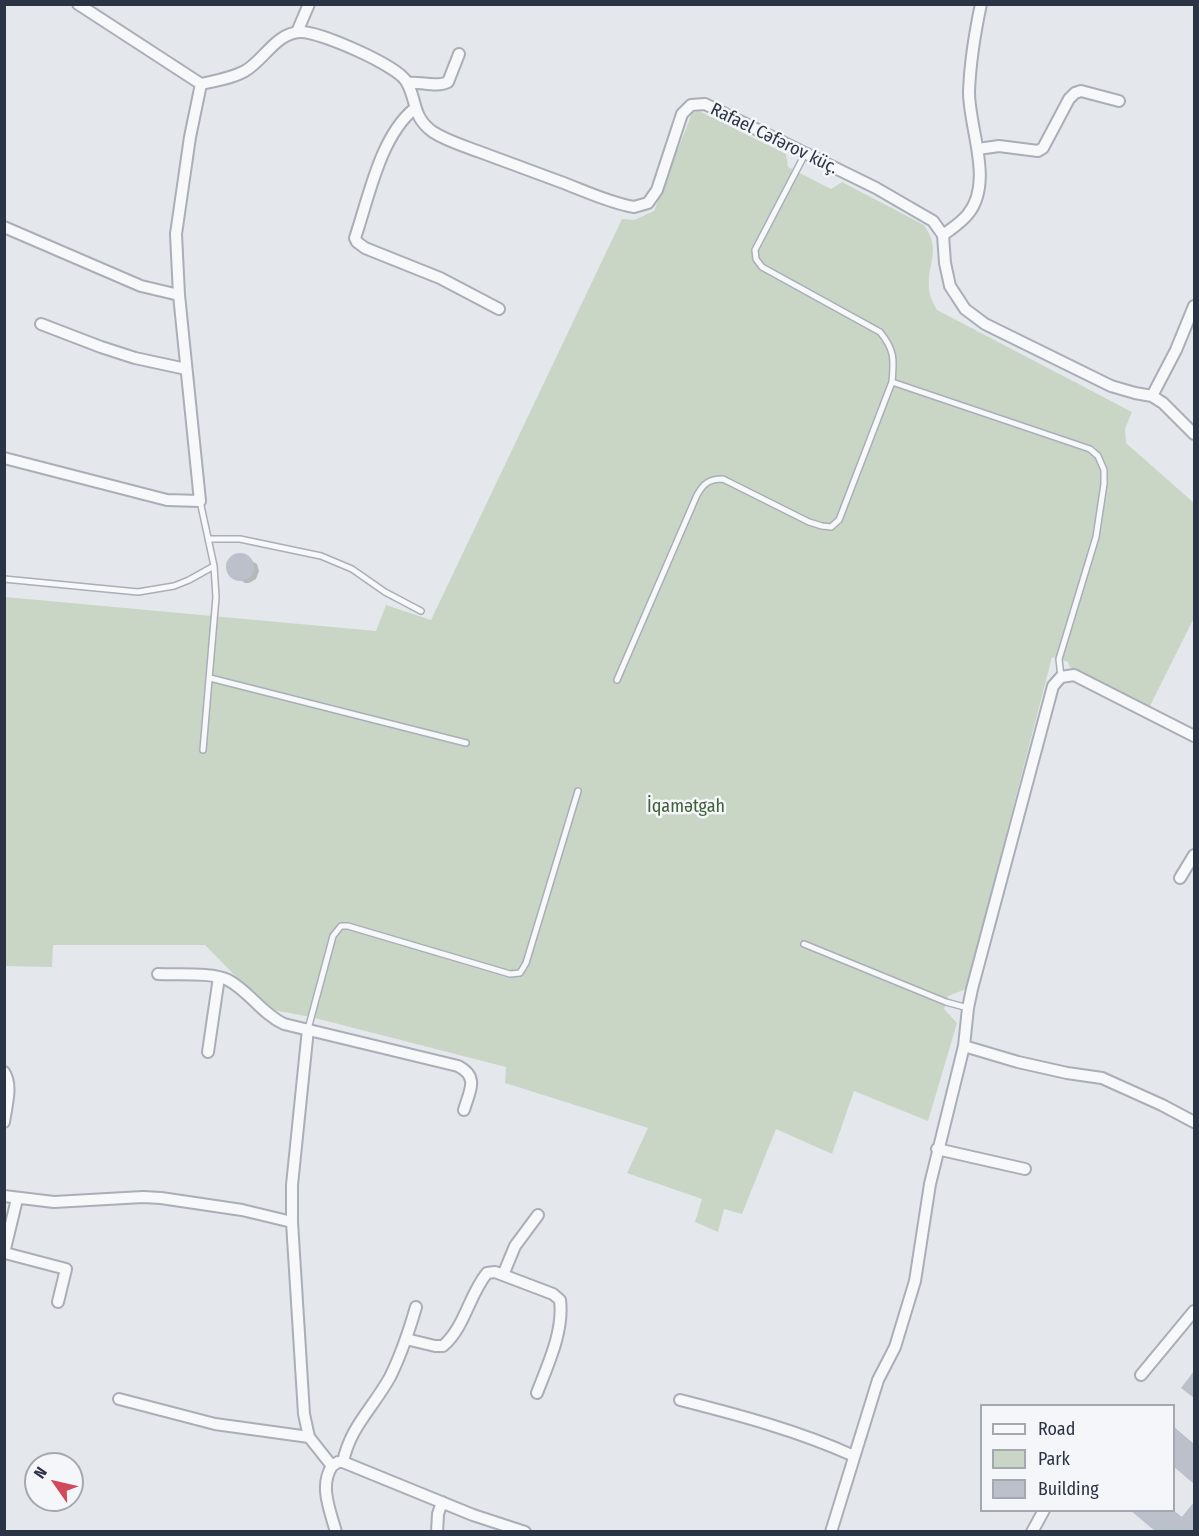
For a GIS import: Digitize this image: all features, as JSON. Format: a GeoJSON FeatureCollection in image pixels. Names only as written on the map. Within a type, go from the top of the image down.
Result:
{"type":"FeatureCollection","features":[{"type":"Feature","properties":{"kind":"street"},"geometry":{"type":"LineString","coordinates":[[78,4],[94,9],[201,84],[246,70],[274,45],[297,32],[320,35],[383,63],[400,74],[407,83],[442,85],[448,82],[459,54]]}},
{"type":"Feature","properties":{"kind":"street"},"geometry":{"type":"LineString","coordinates":[[297,32],[309,4]]}},
{"type":"Feature","properties":{"kind":"street"},"geometry":{"type":"LineString","coordinates":[[981,4],[969,93],[980,163],[975,203],[964,219],[943,235],[947,278],[956,297],[974,317],[985,324],[1111,386],[1152,396],[1163,403],[1194,434]]}},
{"type":"Feature","properties":{"kind":"street","name":"Rafael Cəfərov küç."},"geometry":{"type":"LineString","coordinates":[[407,83],[414,109],[422,122],[441,136],[524,169],[634,207],[648,203],[653,197],[682,114],[692,105],[705,104],[926,215],[938,226],[943,235]]}},
{"type":"Feature","properties":{"kind":"street"},"geometry":{"type":"LineString","coordinates":[[4,458],[168,500],[200,501],[176,253],[177,212],[201,84]]}},
{"type":"Feature","properties":{"kind":"street"},"geometry":{"type":"LineString","coordinates":[[978,149],[990,146],[1038,150],[1043,148],[1069,99],[1075,93],[1081,91],[1119,101]]}},
{"type":"Feature","properties":{"kind":"street"},"geometry":{"type":"LineString","coordinates":[[414,109],[396,129],[382,156],[355,238],[365,248],[441,278],[499,309]]}},
{"type":"Feature","properties":{"kind":"street"},"geometry":{"type":"LineString","coordinates":[[4,227],[141,286],[179,295]]}},
{"type":"Feature","properties":{"kind":"street"},"geometry":{"type":"LineString","coordinates":[[1152,396],[1176,350],[1194,306]]}},
{"type":"Feature","properties":{"kind":"street"},"geometry":{"type":"LineString","coordinates":[[41,324],[101,347],[186,369]]}},
{"type":"Feature","properties":{"kind":"street"},"geometry":{"type":"LineString","coordinates":[[831,1532],[878,1380],[899,1337],[915,1281],[937,1149],[964,1046],[968,1008],[1050,693],[1061,677],[1066,674],[1074,675],[1194,736]]}},
{"type":"Feature","properties":{"kind":"street"},"geometry":{"type":"LineString","coordinates":[[1180,878],[1194,855]]}},
{"type":"Feature","properties":{"kind":"street"},"geometry":{"type":"LineString","coordinates":[[158,974],[219,976],[233,983],[277,1021],[467,1070],[472,1084],[464,1110]]}},
{"type":"Feature","properties":{"kind":"street"},"geometry":{"type":"LineString","coordinates":[[208,1052],[219,976]]}},
{"type":"Feature","properties":{"kind":"street"},"geometry":{"type":"LineString","coordinates":[[308,1029],[292,1185],[292,1222],[303,1414],[309,1437],[337,1464],[525,1532]]}},
{"type":"Feature","properties":{"kind":"street"},"geometry":{"type":"LineString","coordinates":[[964,1046],[1018,1062],[1102,1078],[1194,1122]]}},
{"type":"Feature","properties":{"kind":"street"},"geometry":{"type":"LineString","coordinates":[[4,1072],[8,1077],[9,1086],[4,1122]]}},
{"type":"Feature","properties":{"kind":"street"},"geometry":{"type":"LineString","coordinates":[[937,1149],[1025,1169]]}},
{"type":"Feature","properties":{"kind":"street"},"geometry":{"type":"LineString","coordinates":[[4,1196],[54,1202],[161,1198],[242,1210],[292,1222]]}},
{"type":"Feature","properties":{"kind":"street"},"geometry":{"type":"LineString","coordinates":[[17,1199],[5,1253],[66,1269],[58,1302]]}},
{"type":"Feature","properties":{"kind":"street"},"geometry":{"type":"LineString","coordinates":[[503,1275],[515,1246],[538,1215]]}},
{"type":"Feature","properties":{"kind":"street"},"geometry":{"type":"LineString","coordinates":[[406,1339],[435,1346],[443,1346],[452,1339],[480,1282],[487,1274],[495,1272],[553,1294],[560,1300],[562,1312],[557,1336],[537,1393]]}},
{"type":"Feature","properties":{"kind":"street"},"geometry":{"type":"LineString","coordinates":[[336,1532],[326,1491],[327,1473],[337,1464],[355,1428],[390,1377],[416,1307]]}},
{"type":"Feature","properties":{"kind":"street"},"geometry":{"type":"LineString","coordinates":[[1141,1375],[1194,1311]]}},
{"type":"Feature","properties":{"kind":"street"},"geometry":{"type":"LineString","coordinates":[[119,1400],[215,1424],[309,1437]]}},
{"type":"Feature","properties":{"kind":"street"},"geometry":{"type":"LineString","coordinates":[[680,1400],[740,1415],[854,1456]]}},
{"type":"Feature","properties":{"kind":"street"},"geometry":{"type":"LineString","coordinates":[[437,1532],[438,1514],[442,1502]]}},
{"type":"Feature","properties":{"kind":"street"},"geometry":{"type":"LineString","coordinates":[[1032,1532],[1043,1512]]}},
{"type":"Feature","properties":{"kind":"lane"},"geometry":{"type":"LineString","coordinates":[[616,680],[696,495],[703,485],[712,479],[723,479],[810,522],[831,527],[839,520],[892,382],[894,364],[892,350],[889,342],[880,332],[762,267],[756,259],[755,250],[805,154]]}},
{"type":"Feature","properties":{"kind":"lane"},"geometry":{"type":"LineString","coordinates":[[892,382],[1090,449],[1098,456],[1104,470],[1104,484],[1096,537],[1059,659],[1061,677]]}},
{"type":"Feature","properties":{"kind":"lane"},"geometry":{"type":"LineString","coordinates":[[200,501],[214,567],[216,615],[203,750]]}},
{"type":"Feature","properties":{"kind":"lane"},"geometry":{"type":"LineString","coordinates":[[208,539],[240,539],[321,556],[352,569],[385,592],[422,611]]}},
{"type":"Feature","properties":{"kind":"lane"},"geometry":{"type":"LineString","coordinates":[[4,579],[138,592],[174,586],[214,567]]}},
{"type":"Feature","properties":{"kind":"lane"},"geometry":{"type":"LineString","coordinates":[[210,678],[466,743]]}},
{"type":"Feature","properties":{"kind":"lane"},"geometry":{"type":"LineString","coordinates":[[308,1029],[333,936],[341,926],[348,926],[510,974],[520,973],[526,963],[578,791]]}},
{"type":"Feature","properties":{"kind":"lane"},"geometry":{"type":"LineString","coordinates":[[804,944],[946,1002],[968,1008]]}},
{"type":"Feature","properties":{"kind":"green space","name":"İqamətgah"},"geometry":{"type":"Polygon","coordinates":[[[699,111],[786,154],[788,167],[831,189],[842,182],[924,225],[932,242],[929,289],[937,310],[1132,412],[1125,429],[1126,443],[1194,503],[1194,618],[1148,710],[1070,667],[1068,662],[1052,657],[966,989],[948,996],[944,1009],[957,1023],[928,1121],[854,1091],[832,1154],[776,1129],[742,1214],[724,1209],[718,1232],[695,1222],[702,1199],[627,1173],[648,1128],[505,1083],[506,1067],[311,1017],[268,1009],[205,945],[53,945],[52,967],[5,966],[5,597],[376,631],[386,605],[431,620],[622,219],[634,220],[654,211],[692,113],[699,111]]]}},
{"type":"Feature","properties":{"kind":"building"},"geometry":{"type":"Polygon","coordinates":[[[240,553],[250,557],[254,567],[250,577],[240,581],[230,577],[226,567],[230,557],[240,553]]]}},
{"type":"Feature","properties":{"kind":"building"},"geometry":{"type":"Polygon","coordinates":[[[1194,1371],[1194,1398],[1181,1388],[1194,1371]]]}},
{"type":"Feature","properties":{"kind":"building"},"geometry":{"type":"Polygon","coordinates":[[[1175,1429],[1194,1445],[1194,1484],[1175,1468],[1175,1429]]]}},
{"type":"Feature","properties":{"kind":"building"},"geometry":{"type":"Polygon","coordinates":[[[1194,1502],[1194,1532],[1156,1532],[1132,1512],[1174,1512],[1181,1518],[1194,1502]]]}}]}
